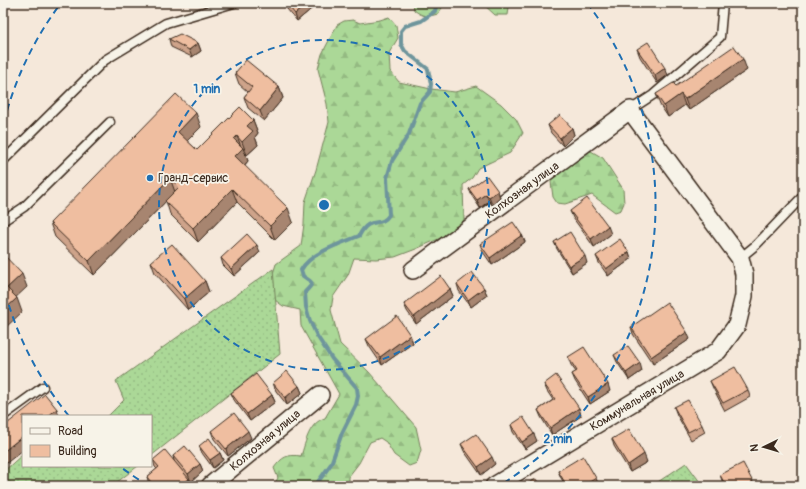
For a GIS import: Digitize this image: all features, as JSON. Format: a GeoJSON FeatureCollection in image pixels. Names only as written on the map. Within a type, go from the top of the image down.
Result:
{"type":"FeatureCollection","features":[{"type":"Feature","properties":{"kind":"street"},"geometry":{"type":"LineString","coordinates":[[630,110],[740,258]]}},
{"type":"Feature","properties":{"kind":"street","name":"Колхозная улица"},"geometry":{"type":"LineString","coordinates":[[413,270],[630,110]]}},
{"type":"Feature","properties":{"kind":"street","name":"Коммунальная улица"},"geometry":{"type":"LineString","coordinates":[[494,486],[718,351],[737,325],[744,296],[744,274],[740,258]]}},
{"type":"Feature","properties":{"kind":"street","name":"Колхозная улица"},"geometry":{"type":"LineString","coordinates":[[210,486],[320,395]]}},
{"type":"Feature","properties":{"kind":"lane"},"geometry":{"type":"LineString","coordinates":[[3,161],[105,60],[166,23],[234,3]]}},
{"type":"Feature","properties":{"kind":"lane"},"geometry":{"type":"LineString","coordinates":[[630,110],[653,95],[720,36],[723,3]]}},
{"type":"Feature","properties":{"kind":"lane"},"geometry":{"type":"LineString","coordinates":[[3,222],[24,207],[110,122]]}},
{"type":"Feature","properties":{"kind":"lane"},"geometry":{"type":"LineString","coordinates":[[740,258],[756,245],[803,196]]}},
{"type":"Feature","properties":{"kind":"lane"},"geometry":{"type":"LineString","coordinates":[[3,416],[43,387]]}},
{"type":"Feature","properties":{"kind":"green space"},"geometry":{"type":"Polygon","coordinates":[[[413,3],[443,3],[443,6],[438,14],[425,16],[414,10],[413,3]]]}},
{"type":"Feature","properties":{"kind":"green space"},"geometry":{"type":"Polygon","coordinates":[[[482,3],[506,3],[509,7],[508,15],[495,15],[482,3]]]}},
{"type":"Feature","properties":{"kind":"green space"},"geometry":{"type":"Polygon","coordinates":[[[389,17],[396,25],[398,38],[389,53],[390,71],[399,82],[431,89],[455,92],[476,86],[501,104],[516,119],[523,133],[510,153],[478,168],[472,178],[463,185],[464,220],[454,232],[395,257],[376,259],[354,258],[348,275],[333,297],[331,310],[340,344],[369,372],[416,427],[421,450],[417,463],[409,466],[394,455],[386,442],[380,438],[370,442],[359,463],[349,476],[349,486],[273,486],[278,478],[274,468],[285,457],[292,455],[301,456],[312,428],[320,420],[325,418],[339,394],[301,326],[300,310],[283,306],[275,300],[270,283],[276,264],[301,246],[305,202],[316,170],[329,122],[327,104],[318,69],[322,54],[337,25],[344,21],[353,20],[360,23],[389,17]]]}},
{"type":"Feature","properties":{"kind":"green space"},"geometry":{"type":"Polygon","coordinates":[[[591,151],[603,158],[623,189],[624,203],[621,210],[615,212],[592,195],[565,204],[557,203],[553,197],[551,182],[552,175],[570,159],[591,151]]]}},
{"type":"Feature","properties":{"kind":"green space"},"geometry":{"type":"Polygon","coordinates":[[[273,269],[280,354],[152,455],[152,415],[109,415],[124,400],[116,381],[273,269]]]}},
{"type":"Feature","properties":{"kind":"green space"},"geometry":{"type":"Polygon","coordinates":[[[22,455],[22,467],[137,467],[112,486],[3,486],[3,472],[22,455]]]}},
{"type":"Feature","properties":{"kind":"green space"},"geometry":{"type":"Polygon","coordinates":[[[686,463],[703,486],[652,486],[686,463]]]}},
{"type":"Feature","properties":{"kind":"building"},"geometry":{"type":"Polygon","coordinates":[[[286,3],[307,3],[295,14],[286,3]]]}},
{"type":"Feature","properties":{"kind":"building"},"geometry":{"type":"Polygon","coordinates":[[[180,34],[198,43],[189,50],[169,39],[180,34]]]}},
{"type":"Feature","properties":{"kind":"building"},"geometry":{"type":"Polygon","coordinates":[[[648,42],[665,68],[655,75],[637,49],[648,42]]]}},
{"type":"Feature","properties":{"kind":"building"},"geometry":{"type":"Polygon","coordinates":[[[734,46],[743,59],[685,99],[681,94],[664,106],[656,94],[673,83],[676,86],[734,46]]]}},
{"type":"Feature","properties":{"kind":"building"},"geometry":{"type":"Polygon","coordinates":[[[246,60],[279,87],[260,111],[244,97],[252,87],[235,73],[246,60]]]}},
{"type":"Feature","properties":{"kind":"building"},"geometry":{"type":"Polygon","coordinates":[[[176,94],[196,113],[178,132],[197,150],[240,107],[253,120],[247,126],[253,131],[242,142],[237,136],[234,139],[243,148],[235,156],[288,208],[270,226],[232,189],[193,228],[165,201],[179,187],[170,178],[89,261],[50,223],[176,94]]]}},
{"type":"Feature","properties":{"kind":"building"},"geometry":{"type":"Polygon","coordinates":[[[560,115],[572,128],[560,138],[548,125],[560,115]]]}},
{"type":"Feature","properties":{"kind":"building"},"geometry":{"type":"Polygon","coordinates":[[[487,176],[498,191],[489,197],[486,194],[477,200],[469,189],[487,176]]]}},
{"type":"Feature","properties":{"kind":"building"},"geometry":{"type":"Polygon","coordinates":[[[587,198],[608,226],[591,239],[570,211],[587,198]]]}},
{"type":"Feature","properties":{"kind":"building"},"geometry":{"type":"Polygon","coordinates":[[[513,222],[522,235],[490,258],[480,244],[513,222]]]}},
{"type":"Feature","properties":{"kind":"building"},"geometry":{"type":"Polygon","coordinates":[[[570,232],[585,256],[569,266],[554,242],[570,232]]]}},
{"type":"Feature","properties":{"kind":"building"},"geometry":{"type":"Polygon","coordinates":[[[247,234],[257,245],[231,269],[221,258],[247,234]]]}},
{"type":"Feature","properties":{"kind":"building"},"geometry":{"type":"Polygon","coordinates":[[[620,239],[629,252],[606,269],[596,256],[620,239]]]}},
{"type":"Feature","properties":{"kind":"building"},"geometry":{"type":"Polygon","coordinates":[[[172,244],[205,281],[184,299],[151,262],[172,244]]]}},
{"type":"Feature","properties":{"kind":"building"},"geometry":{"type":"Polygon","coordinates":[[[3,254],[22,274],[7,288],[17,298],[3,311],[3,254]]]}},
{"type":"Feature","properties":{"kind":"building"},"geometry":{"type":"Polygon","coordinates":[[[472,272],[484,288],[468,300],[457,284],[472,272]]]}},
{"type":"Feature","properties":{"kind":"building"},"geometry":{"type":"Polygon","coordinates":[[[441,276],[450,289],[414,317],[404,304],[441,276]]]}},
{"type":"Feature","properties":{"kind":"building"},"geometry":{"type":"Polygon","coordinates":[[[667,302],[687,332],[651,357],[631,327],[667,302]]]}},
{"type":"Feature","properties":{"kind":"building"},"geometry":{"type":"Polygon","coordinates":[[[397,316],[410,335],[380,357],[366,339],[397,316]]]}},
{"type":"Feature","properties":{"kind":"building"},"geometry":{"type":"Polygon","coordinates":[[[628,346],[640,363],[626,373],[614,355],[628,346]]]}},
{"type":"Feature","properties":{"kind":"building"},"geometry":{"type":"Polygon","coordinates":[[[584,347],[608,384],[588,397],[572,374],[577,371],[568,357],[584,347]]]}},
{"type":"Feature","properties":{"kind":"building"},"geometry":{"type":"Polygon","coordinates":[[[735,367],[748,390],[723,403],[710,381],[735,367]]]}},
{"type":"Feature","properties":{"kind":"building"},"geometry":{"type":"Polygon","coordinates":[[[287,371],[299,386],[285,398],[273,383],[287,371]]]}},
{"type":"Feature","properties":{"kind":"building"},"geometry":{"type":"Polygon","coordinates":[[[256,374],[272,395],[247,414],[231,393],[256,374]]]}},
{"type":"Feature","properties":{"kind":"building"},"geometry":{"type":"Polygon","coordinates":[[[556,375],[579,408],[550,428],[538,410],[555,399],[544,384],[556,375]]]}},
{"type":"Feature","properties":{"kind":"building"},"geometry":{"type":"Polygon","coordinates":[[[45,394],[57,409],[49,415],[22,415],[22,437],[3,452],[3,427],[45,394]]]}},
{"type":"Feature","properties":{"kind":"building"},"geometry":{"type":"Polygon","coordinates":[[[688,400],[702,425],[688,432],[674,407],[688,400]]]}},
{"type":"Feature","properties":{"kind":"building"},"geometry":{"type":"Polygon","coordinates":[[[234,413],[248,431],[226,449],[211,431],[234,413]]]}},
{"type":"Feature","properties":{"kind":"building"},"geometry":{"type":"Polygon","coordinates":[[[523,417],[534,434],[522,442],[511,425],[523,417]]]}},
{"type":"Feature","properties":{"kind":"building"},"geometry":{"type":"Polygon","coordinates":[[[629,429],[644,454],[628,465],[612,439],[629,429]]]}},
{"type":"Feature","properties":{"kind":"building"},"geometry":{"type":"Polygon","coordinates":[[[476,434],[492,457],[478,467],[461,444],[476,434]]]}},
{"type":"Feature","properties":{"kind":"building"},"geometry":{"type":"Polygon","coordinates":[[[209,438],[220,453],[210,460],[199,446],[209,438]]]}},
{"type":"Feature","properties":{"kind":"building"},"geometry":{"type":"Polygon","coordinates":[[[185,446],[200,464],[188,474],[173,456],[185,446]]]}},
{"type":"Feature","properties":{"kind":"building"},"geometry":{"type":"Polygon","coordinates":[[[165,450],[189,479],[180,486],[154,486],[147,477],[159,467],[153,460],[165,450]]]}},
{"type":"Feature","properties":{"kind":"building"},"geometry":{"type":"Polygon","coordinates":[[[583,456],[596,478],[583,486],[567,486],[558,471],[583,456]]]}},
{"type":"Feature","properties":{"kind":"building"},"geometry":{"type":"Polygon","coordinates":[[[743,463],[755,486],[726,486],[720,475],[743,463]]]}},
{"type":"Feature","properties":{"kind":"building"},"geometry":{"type":"Polygon","coordinates":[[[536,479],[540,486],[523,486],[536,479]]]}},
{"type":"Feature","properties":{"kind":"waterway"},"geometry":{"type":"LineString","coordinates":[[315,486],[331,464],[342,433],[356,405],[358,396],[357,388],[332,359],[317,336],[310,321],[306,307],[305,292],[311,286],[312,282],[303,276],[301,270],[311,258],[336,245],[359,236],[367,225],[382,221],[389,215],[387,178],[392,161],[409,134],[420,103],[430,92],[431,84],[428,69],[405,51],[401,44],[401,31],[405,26],[421,21],[435,11],[437,3]]}},
{"type":"Feature","properties":{"kind":"place","name":"Гранд-сервис"},"geometry":{"type":"Point","coordinates":[150,178]}}]}
